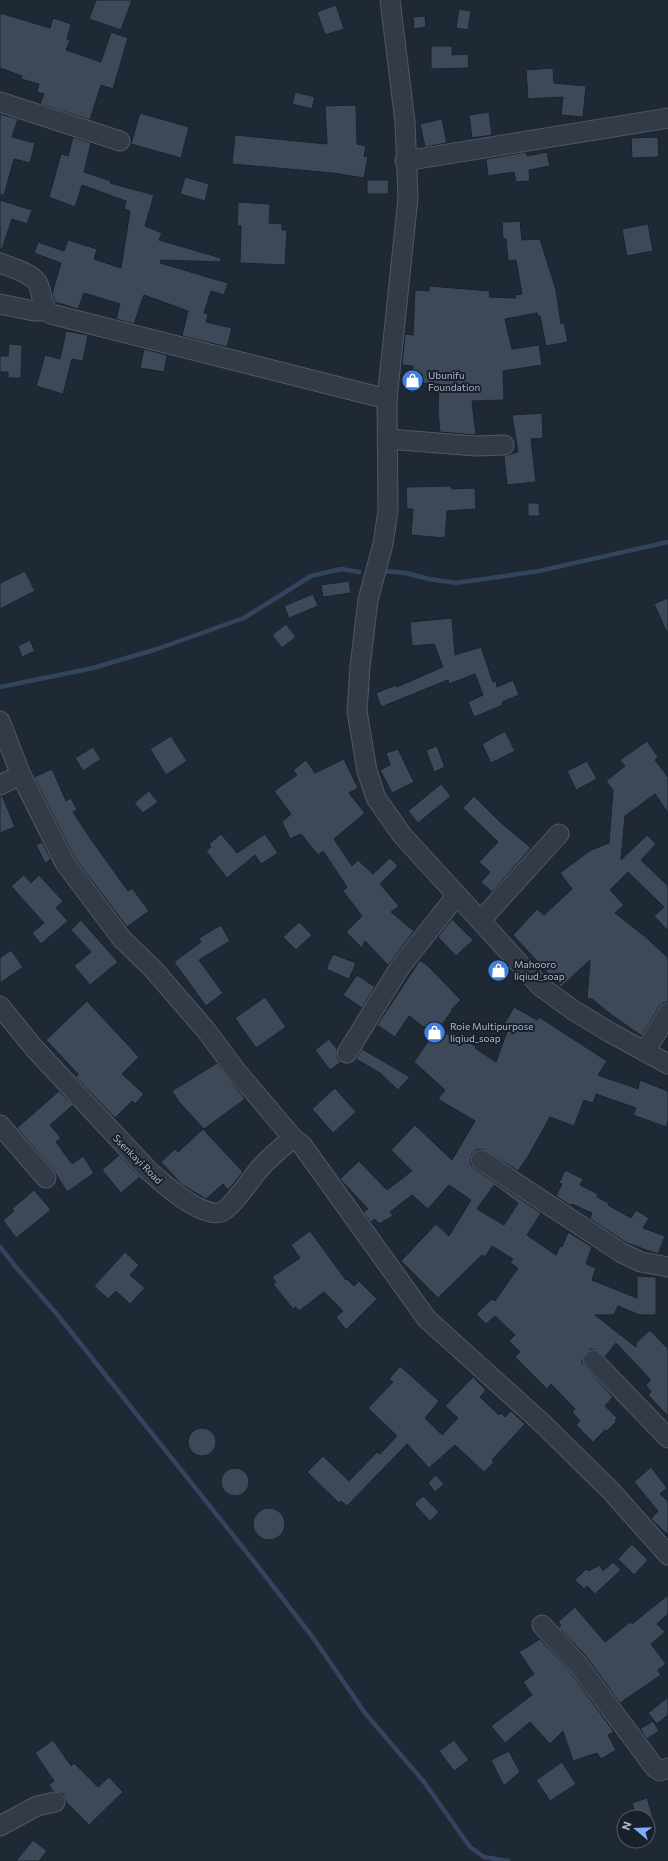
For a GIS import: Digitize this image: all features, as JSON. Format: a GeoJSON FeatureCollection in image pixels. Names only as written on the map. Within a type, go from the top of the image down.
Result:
{"type":"FeatureCollection","features":[{"type":"Feature","properties":{"kind":"street"},"geometry":{"type":"LineString","coordinates":[[390,0],[405,122],[408,198],[387,399],[388,511],[383,544],[368,600],[357,711],[359,733],[367,771],[376,798],[402,835],[540,986],[573,1010],[668,1064]]}},
{"type":"Feature","properties":{"kind":"street"},"geometry":{"type":"LineString","coordinates":[[0,102],[120,141]]}},
{"type":"Feature","properties":{"kind":"street"},"geometry":{"type":"LineString","coordinates":[[406,161],[668,118]]}},
{"type":"Feature","properties":{"kind":"street"},"geometry":{"type":"LineString","coordinates":[[0,263],[23,272],[36,281],[46,311]]}},
{"type":"Feature","properties":{"kind":"street"},"geometry":{"type":"LineString","coordinates":[[0,304],[34,311],[46,311],[51,314],[387,399]]}},
{"type":"Feature","properties":{"kind":"street"},"geometry":{"type":"LineString","coordinates":[[388,439],[476,446],[504,445]]}},
{"type":"Feature","properties":{"kind":"street"},"geometry":{"type":"LineString","coordinates":[[0,721],[21,775],[65,863],[122,939],[153,970],[205,1029],[238,1072],[293,1138],[302,1145],[427,1319],[542,1423],[611,1491],[668,1554]]}},
{"type":"Feature","properties":{"kind":"street"},"geometry":{"type":"LineString","coordinates":[[0,785],[21,775]]}},
{"type":"Feature","properties":{"kind":"street"},"geometry":{"type":"LineString","coordinates":[[481,920],[560,834]]}},
{"type":"Feature","properties":{"kind":"street"},"geometry":{"type":"LineString","coordinates":[[348,1053],[400,967],[458,895]]}},
{"type":"Feature","properties":{"kind":"street","name":"Ssenkayi Road"},"geometry":{"type":"LineString","coordinates":[[0,1006],[34,1048],[148,1170],[169,1189],[199,1208],[216,1213],[226,1209],[262,1166],[293,1138]]}},
{"type":"Feature","properties":{"kind":"street"},"geometry":{"type":"LineString","coordinates":[[645,1052],[668,1012]]}},
{"type":"Feature","properties":{"kind":"street"},"geometry":{"type":"LineString","coordinates":[[0,1125],[46,1178]]}},
{"type":"Feature","properties":{"kind":"street"},"geometry":{"type":"LineString","coordinates":[[481,1160],[622,1253],[641,1262],[668,1267]]}},
{"type":"Feature","properties":{"kind":"street"},"geometry":{"type":"LineString","coordinates":[[593,1360],[668,1438]]}},
{"type":"Feature","properties":{"kind":"street"},"geometry":{"type":"LineString","coordinates":[[542,1625],[576,1662],[655,1768],[660,1771],[668,1768]]}},
{"type":"Feature","properties":{"kind":"street"},"geometry":{"type":"LineString","coordinates":[[0,1826],[37,1806],[55,1802]]}},
{"type":"Feature","properties":{"kind":"building"},"geometry":{"type":"Polygon","coordinates":[[[96,0],[132,0],[121,30],[89,19],[96,0]]]}},
{"type":"Feature","properties":{"kind":"building"},"geometry":{"type":"Polygon","coordinates":[[[336,5],[344,29],[325,35],[317,12],[336,5]]]}},
{"type":"Feature","properties":{"kind":"building"},"geometry":{"type":"Polygon","coordinates":[[[459,9],[471,11],[468,30],[456,28],[459,9]]]}},
{"type":"Feature","properties":{"kind":"building"},"geometry":{"type":"Polygon","coordinates":[[[0,13],[50,28],[53,18],[71,24],[67,39],[70,40],[66,50],[101,62],[111,32],[128,38],[113,89],[101,85],[90,120],[40,104],[44,94],[37,92],[39,84],[21,79],[22,76],[0,68],[0,13]]]}},
{"type":"Feature","properties":{"kind":"building"},"geometry":{"type":"Polygon","coordinates":[[[425,16],[426,27],[414,29],[413,17],[425,16]]]}},
{"type":"Feature","properties":{"kind":"building"},"geometry":{"type":"Polygon","coordinates":[[[431,46],[452,46],[452,55],[468,54],[469,68],[431,69],[431,46]]]}},
{"type":"Feature","properties":{"kind":"building"},"geometry":{"type":"Polygon","coordinates":[[[553,68],[554,83],[586,86],[583,117],[561,115],[563,97],[528,99],[526,70],[553,68]]]}},
{"type":"Feature","properties":{"kind":"building"},"geometry":{"type":"Polygon","coordinates":[[[295,92],[315,97],[312,109],[292,104],[295,92]]]}},
{"type":"Feature","properties":{"kind":"building"},"geometry":{"type":"Polygon","coordinates":[[[356,105],[357,144],[366,146],[364,156],[368,157],[364,178],[333,173],[232,164],[235,135],[327,144],[325,106],[356,105]]]}},
{"type":"Feature","properties":{"kind":"building"},"geometry":{"type":"Polygon","coordinates":[[[489,112],[492,135],[472,138],[469,115],[489,112]]]}},
{"type":"Feature","properties":{"kind":"building"},"geometry":{"type":"Polygon","coordinates":[[[140,113],[189,127],[181,158],[131,144],[140,113]]]}},
{"type":"Feature","properties":{"kind":"building"},"geometry":{"type":"Polygon","coordinates":[[[0,114],[18,119],[12,137],[35,143],[30,163],[14,159],[4,195],[0,195],[0,114]]]}},
{"type":"Feature","properties":{"kind":"building"},"geometry":{"type":"Polygon","coordinates":[[[442,119],[447,143],[425,147],[420,124],[442,119]]]}},
{"type":"Feature","properties":{"kind":"building"},"geometry":{"type":"Polygon","coordinates":[[[73,137],[91,143],[84,172],[111,181],[110,183],[154,195],[145,226],[162,233],[159,240],[221,258],[221,262],[161,260],[160,263],[228,283],[224,295],[211,291],[204,313],[208,314],[206,322],[232,328],[227,347],[182,336],[188,311],[144,295],[134,324],[116,319],[120,304],[84,293],[78,309],[55,302],[52,294],[61,263],[34,253],[38,242],[64,251],[68,240],[97,249],[94,259],[121,268],[130,211],[124,209],[126,201],[82,185],[75,207],[49,197],[61,154],[68,156],[73,137]]]}},
{"type":"Feature","properties":{"kind":"building"},"geometry":{"type":"Polygon","coordinates":[[[658,137],[659,157],[632,158],[631,138],[658,137]]]}},
{"type":"Feature","properties":{"kind":"building"},"geometry":{"type":"Polygon","coordinates":[[[526,152],[527,156],[547,152],[550,166],[529,170],[530,181],[516,182],[514,172],[488,176],[486,159],[526,152]]]}},
{"type":"Feature","properties":{"kind":"building"},"geometry":{"type":"Polygon","coordinates":[[[185,177],[209,184],[205,201],[180,194],[185,177]]]}},
{"type":"Feature","properties":{"kind":"building"},"geometry":{"type":"Polygon","coordinates":[[[367,180],[389,180],[388,194],[367,194],[367,180]]]}},
{"type":"Feature","properties":{"kind":"building"},"geometry":{"type":"Polygon","coordinates":[[[0,200],[32,210],[27,224],[12,219],[2,249],[0,249],[0,200]]]}},
{"type":"Feature","properties":{"kind":"building"},"geometry":{"type":"Polygon","coordinates":[[[238,202],[270,204],[269,223],[282,224],[282,230],[287,230],[285,265],[240,263],[241,226],[237,226],[238,202]]]}},
{"type":"Feature","properties":{"kind":"building"},"geometry":{"type":"Polygon","coordinates":[[[520,221],[522,240],[540,239],[556,290],[561,324],[564,323],[568,342],[546,346],[540,316],[538,316],[537,313],[505,319],[512,349],[539,345],[542,365],[503,371],[504,400],[472,401],[476,435],[440,432],[438,410],[439,384],[412,383],[413,366],[402,365],[405,334],[413,335],[415,290],[429,291],[429,286],[490,291],[489,297],[516,298],[515,295],[522,294],[516,260],[508,261],[506,239],[503,239],[502,222],[520,221]]]}},
{"type":"Feature","properties":{"kind":"building"},"geometry":{"type":"Polygon","coordinates":[[[648,224],[653,251],[627,256],[622,229],[648,224]]]}},
{"type":"Feature","properties":{"kind":"building"},"geometry":{"type":"Polygon","coordinates":[[[66,331],[88,335],[83,361],[72,359],[63,394],[36,386],[45,355],[60,359],[66,331]]]}},
{"type":"Feature","properties":{"kind":"building"},"geometry":{"type":"Polygon","coordinates":[[[9,344],[22,345],[21,378],[8,378],[8,372],[0,372],[0,356],[8,356],[9,344]]]}},
{"type":"Feature","properties":{"kind":"building"},"geometry":{"type":"Polygon","coordinates":[[[144,349],[167,355],[164,372],[140,368],[144,349]]]}},
{"type":"Feature","properties":{"kind":"building"},"geometry":{"type":"Polygon","coordinates":[[[542,413],[543,438],[531,439],[536,482],[507,485],[504,456],[518,452],[512,415],[542,413]]]}},
{"type":"Feature","properties":{"kind":"building"},"geometry":{"type":"Polygon","coordinates":[[[451,486],[452,489],[475,488],[476,509],[447,511],[445,538],[411,535],[413,509],[407,509],[406,487],[451,486]]]}},
{"type":"Feature","properties":{"kind":"building"},"geometry":{"type":"Polygon","coordinates":[[[528,503],[539,503],[540,516],[528,516],[528,503]]]}},
{"type":"Feature","properties":{"kind":"building"},"geometry":{"type":"Polygon","coordinates":[[[25,571],[35,591],[0,609],[0,583],[25,571]]]}},
{"type":"Feature","properties":{"kind":"building"},"geometry":{"type":"Polygon","coordinates":[[[349,581],[351,593],[323,597],[321,585],[349,581]]]}},
{"type":"Feature","properties":{"kind":"building"},"geometry":{"type":"Polygon","coordinates":[[[313,594],[318,606],[289,618],[284,606],[313,594]]]}},
{"type":"Feature","properties":{"kind":"building"},"geometry":{"type":"Polygon","coordinates":[[[668,598],[668,635],[654,604],[668,598]]]}},
{"type":"Feature","properties":{"kind":"building"},"geometry":{"type":"Polygon","coordinates":[[[452,618],[455,655],[481,647],[493,682],[496,681],[497,687],[513,680],[519,695],[502,702],[503,705],[474,717],[468,702],[483,695],[475,674],[449,684],[448,680],[381,707],[376,693],[396,685],[397,687],[443,667],[434,644],[412,646],[410,622],[452,618]]]}},
{"type":"Feature","properties":{"kind":"building"},"geometry":{"type":"Polygon","coordinates":[[[286,624],[296,637],[282,648],[272,635],[286,624]]]}},
{"type":"Feature","properties":{"kind":"building"},"geometry":{"type":"Polygon","coordinates":[[[30,640],[35,651],[22,657],[18,646],[30,640]]]}},
{"type":"Feature","properties":{"kind":"building"},"geometry":{"type":"Polygon","coordinates":[[[505,731],[515,751],[491,763],[482,744],[505,731]]]}},
{"type":"Feature","properties":{"kind":"building"},"geometry":{"type":"Polygon","coordinates":[[[171,736],[187,761],[166,775],[150,749],[171,736]]]}},
{"type":"Feature","properties":{"kind":"building"},"geometry":{"type":"Polygon","coordinates":[[[647,741],[658,757],[655,760],[668,777],[668,813],[655,794],[625,816],[621,860],[647,835],[656,844],[641,860],[668,886],[668,931],[654,916],[664,907],[628,872],[610,890],[624,905],[615,913],[648,939],[668,958],[668,1002],[663,1003],[659,1007],[642,1036],[592,999],[587,999],[590,960],[561,987],[513,935],[537,909],[544,915],[572,889],[560,873],[591,850],[609,843],[613,790],[606,781],[625,766],[620,760],[647,741]]]}},
{"type":"Feature","properties":{"kind":"building"},"geometry":{"type":"Polygon","coordinates":[[[437,746],[445,767],[434,772],[426,750],[437,746]]]}},
{"type":"Feature","properties":{"kind":"building"},"geometry":{"type":"Polygon","coordinates":[[[93,747],[101,759],[83,771],[75,758],[93,747]]]}},
{"type":"Feature","properties":{"kind":"building"},"geometry":{"type":"Polygon","coordinates":[[[398,749],[414,782],[392,793],[380,770],[390,765],[386,753],[398,749]]]}},
{"type":"Feature","properties":{"kind":"building"},"geometry":{"type":"Polygon","coordinates":[[[344,759],[358,788],[349,793],[365,813],[334,839],[352,866],[358,860],[373,874],[390,858],[398,866],[380,884],[399,906],[391,912],[414,931],[388,965],[365,941],[362,948],[346,932],[362,916],[343,891],[347,887],[323,851],[318,855],[301,834],[290,839],[282,822],[291,814],[274,791],[297,775],[293,770],[306,760],[315,773],[344,759]]]}},
{"type":"Feature","properties":{"kind":"building"},"geometry":{"type":"Polygon","coordinates":[[[587,761],[597,779],[576,790],[567,771],[587,761]]]}},
{"type":"Feature","properties":{"kind":"building"},"geometry":{"type":"Polygon","coordinates":[[[52,769],[66,801],[71,798],[77,810],[73,812],[90,838],[128,891],[132,888],[149,911],[127,927],[74,857],[34,777],[52,769]]]}},
{"type":"Feature","properties":{"kind":"building"},"geometry":{"type":"Polygon","coordinates":[[[441,784],[451,796],[418,823],[408,811],[441,784]]]}},
{"type":"Feature","properties":{"kind":"building"},"geometry":{"type":"Polygon","coordinates":[[[149,791],[158,802],[143,813],[134,803],[149,791]]]}},
{"type":"Feature","properties":{"kind":"building"},"geometry":{"type":"Polygon","coordinates":[[[2,795],[15,827],[0,833],[0,796],[2,795]]]}},
{"type":"Feature","properties":{"kind":"building"},"geometry":{"type":"Polygon","coordinates":[[[474,796],[499,821],[531,848],[492,892],[481,882],[490,872],[479,862],[498,842],[463,808],[474,796]]]}},
{"type":"Feature","properties":{"kind":"building"},"geometry":{"type":"Polygon","coordinates":[[[221,834],[237,853],[265,834],[278,853],[261,864],[255,855],[227,878],[206,851],[211,847],[209,844],[221,834]]]}},
{"type":"Feature","properties":{"kind":"building"},"geometry":{"type":"Polygon","coordinates":[[[42,842],[51,859],[45,863],[36,845],[42,842]]]}},
{"type":"Feature","properties":{"kind":"building"},"geometry":{"type":"Polygon","coordinates":[[[24,875],[31,883],[39,875],[63,901],[56,908],[68,921],[41,944],[32,933],[44,923],[11,886],[24,875]]]}},
{"type":"Feature","properties":{"kind":"building"},"geometry":{"type":"Polygon","coordinates":[[[452,919],[473,940],[456,956],[438,937],[452,919]]]}},
{"type":"Feature","properties":{"kind":"building"},"geometry":{"type":"Polygon","coordinates":[[[81,920],[118,962],[90,985],[74,966],[91,952],[71,930],[81,920]]]}},
{"type":"Feature","properties":{"kind":"building"},"geometry":{"type":"Polygon","coordinates":[[[299,922],[312,935],[296,950],[283,937],[299,922]]]}},
{"type":"Feature","properties":{"kind":"building"},"geometry":{"type":"Polygon","coordinates":[[[221,925],[230,941],[199,960],[223,993],[206,1006],[174,962],[201,942],[199,938],[221,925]]]}},
{"type":"Feature","properties":{"kind":"building"},"geometry":{"type":"Polygon","coordinates":[[[11,950],[23,967],[0,983],[0,958],[11,950]]]}},
{"type":"Feature","properties":{"kind":"building"},"geometry":{"type":"Polygon","coordinates":[[[333,954],[356,963],[349,979],[326,969],[333,954]]]}},
{"type":"Feature","properties":{"kind":"building"},"geometry":{"type":"Polygon","coordinates":[[[420,960],[429,967],[461,1000],[451,1010],[452,1011],[438,1030],[476,1046],[475,1048],[496,1062],[508,1029],[503,1026],[514,1007],[537,1020],[539,1017],[607,1061],[598,1075],[638,1089],[640,1080],[668,1091],[668,1121],[666,1127],[633,1115],[636,1108],[596,1094],[593,1103],[584,1100],[574,1126],[550,1117],[529,1155],[518,1171],[482,1149],[476,1150],[472,1154],[470,1160],[471,1165],[475,1169],[541,1213],[527,1235],[556,1255],[560,1246],[562,1247],[568,1232],[592,1247],[586,1264],[596,1268],[592,1280],[637,1298],[637,1276],[656,1277],[656,1315],[640,1315],[618,1306],[614,1315],[595,1315],[636,1347],[636,1343],[650,1330],[668,1349],[668,1416],[648,1395],[651,1392],[646,1385],[651,1380],[616,1343],[605,1357],[596,1350],[590,1349],[583,1357],[582,1363],[613,1397],[605,1406],[617,1418],[615,1421],[616,1422],[607,1431],[605,1430],[593,1442],[576,1425],[580,1421],[572,1412],[575,1409],[551,1384],[547,1389],[515,1357],[520,1352],[509,1341],[515,1335],[495,1316],[486,1324],[476,1314],[492,1299],[495,1301],[518,1268],[510,1263],[513,1259],[492,1246],[485,1257],[482,1255],[438,1298],[401,1261],[436,1224],[449,1236],[471,1200],[449,1185],[428,1209],[412,1195],[390,1212],[393,1216],[379,1224],[375,1219],[371,1222],[363,1212],[368,1209],[340,1179],[359,1161],[387,1190],[412,1171],[391,1150],[415,1125],[452,1160],[475,1121],[438,1099],[445,1090],[414,1062],[433,1034],[409,1016],[395,1037],[377,1025],[420,960]],[[494,1185],[477,1209],[504,1225],[518,1203],[494,1185]]]}},
{"type":"Feature","properties":{"kind":"building"},"geometry":{"type":"Polygon","coordinates":[[[357,975],[375,987],[362,1008],[343,995],[357,975]]]}},
{"type":"Feature","properties":{"kind":"building"},"geometry":{"type":"Polygon","coordinates":[[[265,997],[286,1027],[256,1048],[235,1018],[265,997]]]}},
{"type":"Feature","properties":{"kind":"building"},"geometry":{"type":"Polygon","coordinates":[[[87,1001],[139,1057],[122,1074],[144,1094],[135,1104],[132,1101],[115,1118],[76,1077],[78,1074],[46,1040],[87,1001]]]}},
{"type":"Feature","properties":{"kind":"building"},"geometry":{"type":"Polygon","coordinates":[[[329,1039],[337,1049],[337,1058],[341,1062],[330,1070],[315,1050],[329,1039]]]}},
{"type":"Feature","properties":{"kind":"building"},"geometry":{"type":"Polygon","coordinates":[[[362,1049],[410,1077],[398,1090],[380,1073],[356,1059],[362,1049]]]}},
{"type":"Feature","properties":{"kind":"building"},"geometry":{"type":"Polygon","coordinates":[[[217,1063],[245,1099],[204,1129],[179,1102],[172,1091],[217,1063]]]}},
{"type":"Feature","properties":{"kind":"building"},"geometry":{"type":"Polygon","coordinates":[[[335,1088],[356,1112],[333,1133],[312,1109],[335,1088]]]}},
{"type":"Feature","properties":{"kind":"building"},"geometry":{"type":"Polygon","coordinates":[[[59,1091],[73,1105],[50,1125],[61,1138],[56,1142],[72,1164],[83,1156],[94,1173],[67,1192],[54,1171],[17,1128],[59,1091]]]}},
{"type":"Feature","properties":{"kind":"building"},"geometry":{"type":"Polygon","coordinates":[[[203,1129],[243,1172],[228,1190],[223,1184],[206,1199],[181,1184],[161,1162],[175,1149],[178,1152],[203,1129]]]}},
{"type":"Feature","properties":{"kind":"building"},"geometry":{"type":"Polygon","coordinates":[[[119,1155],[140,1177],[121,1193],[102,1170],[119,1155]]]}},
{"type":"Feature","properties":{"kind":"building"},"geometry":{"type":"Polygon","coordinates":[[[565,1170],[583,1179],[580,1185],[598,1194],[597,1197],[609,1203],[608,1205],[631,1218],[636,1210],[649,1218],[643,1228],[665,1236],[658,1254],[627,1243],[590,1219],[592,1213],[572,1204],[571,1206],[556,1196],[562,1184],[559,1183],[565,1170]]]}},
{"type":"Feature","properties":{"kind":"building"},"geometry":{"type":"Polygon","coordinates":[[[34,1190],[51,1210],[16,1238],[3,1220],[14,1211],[12,1209],[34,1190]]]}},
{"type":"Feature","properties":{"kind":"building"},"geometry":{"type":"Polygon","coordinates":[[[310,1231],[346,1280],[347,1279],[354,1286],[359,1281],[377,1299],[346,1330],[336,1317],[343,1311],[324,1292],[299,1311],[296,1307],[293,1309],[273,1284],[276,1282],[272,1277],[300,1258],[291,1245],[310,1231]]]}},
{"type":"Feature","properties":{"kind":"building"},"geometry":{"type":"Polygon","coordinates":[[[125,1252],[139,1265],[130,1275],[145,1288],[130,1304],[116,1291],[108,1299],[94,1286],[125,1252]]]}},
{"type":"Feature","properties":{"kind":"building"},"geometry":{"type":"Polygon","coordinates":[[[400,1366],[439,1401],[425,1418],[442,1435],[458,1418],[445,1406],[473,1377],[486,1390],[480,1397],[499,1415],[501,1413],[505,1417],[511,1411],[525,1424],[492,1460],[494,1462],[484,1472],[455,1445],[429,1468],[407,1444],[347,1506],[341,1501],[339,1503],[307,1472],[323,1456],[349,1481],[377,1452],[380,1454],[397,1436],[368,1408],[393,1382],[389,1379],[400,1366]]]}},
{"type":"Feature","properties":{"kind":"building"},"geometry":{"type":"Polygon","coordinates":[[[202,1428],[212,1432],[216,1442],[212,1452],[202,1456],[192,1452],[188,1442],[192,1432],[202,1428]]]}},
{"type":"Feature","properties":{"kind":"building"},"geometry":{"type":"Polygon","coordinates":[[[651,1467],[667,1488],[660,1494],[668,1501],[668,1535],[651,1519],[658,1511],[634,1482],[651,1467]]]}},
{"type":"Feature","properties":{"kind":"building"},"geometry":{"type":"Polygon","coordinates":[[[235,1468],[245,1472],[249,1482],[245,1492],[235,1496],[225,1492],[221,1482],[225,1472],[235,1468]]]}},
{"type":"Feature","properties":{"kind":"building"},"geometry":{"type":"Polygon","coordinates":[[[436,1475],[444,1484],[435,1492],[428,1483],[436,1475]]]}},
{"type":"Feature","properties":{"kind":"building"},"geometry":{"type":"Polygon","coordinates":[[[423,1496],[439,1512],[430,1521],[414,1504],[423,1496]]]}},
{"type":"Feature","properties":{"kind":"building"},"geometry":{"type":"Polygon","coordinates":[[[266,1508],[272,1508],[282,1515],[285,1524],[284,1530],[278,1537],[272,1540],[266,1540],[256,1533],[253,1527],[253,1521],[260,1511],[266,1508]]]}},
{"type":"Feature","properties":{"kind":"building"},"geometry":{"type":"Polygon","coordinates":[[[632,1544],[648,1560],[634,1575],[618,1559],[632,1544]]]}},
{"type":"Feature","properties":{"kind":"building"},"geometry":{"type":"Polygon","coordinates":[[[613,1562],[621,1570],[595,1594],[587,1586],[584,1589],[575,1580],[586,1569],[588,1571],[600,1565],[603,1571],[613,1562]]]}},
{"type":"Feature","properties":{"kind":"building"},"geometry":{"type":"Polygon","coordinates":[[[668,1595],[668,1614],[657,1624],[665,1632],[651,1644],[666,1664],[658,1670],[661,1675],[620,1703],[585,1655],[558,1627],[561,1625],[558,1622],[575,1607],[605,1642],[630,1622],[632,1624],[668,1595]]]}},
{"type":"Feature","properties":{"kind":"building"},"geometry":{"type":"Polygon","coordinates":[[[540,1639],[568,1669],[614,1732],[608,1735],[616,1750],[601,1759],[597,1753],[573,1761],[563,1731],[550,1744],[530,1722],[505,1743],[491,1726],[532,1695],[523,1682],[534,1674],[519,1652],[540,1639]]]}},
{"type":"Feature","properties":{"kind":"building"},"geometry":{"type":"Polygon","coordinates":[[[668,1697],[668,1715],[657,1724],[648,1713],[668,1697]]]}},
{"type":"Feature","properties":{"kind":"building"},"geometry":{"type":"Polygon","coordinates":[[[653,1721],[659,1731],[647,1739],[640,1729],[653,1721]]]}},
{"type":"Feature","properties":{"kind":"building"},"geometry":{"type":"Polygon","coordinates":[[[53,1740],[71,1766],[74,1763],[98,1787],[109,1777],[123,1792],[89,1825],[66,1802],[63,1794],[53,1791],[49,1785],[54,1781],[35,1753],[53,1740]]]}},
{"type":"Feature","properties":{"kind":"building"},"geometry":{"type":"Polygon","coordinates":[[[454,1740],[469,1760],[454,1771],[439,1751],[454,1740]]]}},
{"type":"Feature","properties":{"kind":"building"},"geometry":{"type":"Polygon","coordinates":[[[509,1751],[520,1772],[504,1786],[491,1760],[509,1751]]]}},
{"type":"Feature","properties":{"kind":"building"},"geometry":{"type":"Polygon","coordinates":[[[562,1762],[576,1784],[550,1801],[536,1780],[562,1762]]]}},
{"type":"Feature","properties":{"kind":"building"},"geometry":{"type":"Polygon","coordinates":[[[647,1798],[650,1809],[634,1809],[632,1803],[647,1798]]]}},
{"type":"Feature","properties":{"kind":"building"},"geometry":{"type":"Polygon","coordinates":[[[33,1840],[47,1851],[39,1861],[16,1861],[33,1840]]]}},
{"type":"Feature","properties":{"kind":"waterway"},"geometry":{"type":"LineString","coordinates":[[384,571],[406,573],[429,579],[456,583],[539,571],[668,542]]}},
{"type":"Feature","properties":{"kind":"waterway"},"geometry":{"type":"LineString","coordinates":[[0,687],[93,668],[157,649],[244,618],[311,576],[341,569],[359,572]]}},
{"type":"Feature","properties":{"kind":"waterway"},"geometry":{"type":"LineString","coordinates":[[0,1247],[56,1313],[256,1564],[314,1639],[365,1713],[424,1782],[470,1847],[484,1857],[508,1861]]}},
{"type":"Feature","properties":{"kind":"place","name":"Ubunifu Foundation"},"geometry":{"type":"Point","coordinates":[413,381]}},
{"type":"Feature","properties":{"kind":"place","name":"Mahooro liqiud_soap"},"geometry":{"type":"Point","coordinates":[499,970]}},
{"type":"Feature","properties":{"kind":"place","name":"Roie Multipurpose liqiud_soap"},"geometry":{"type":"Point","coordinates":[434,1032]}}]}
